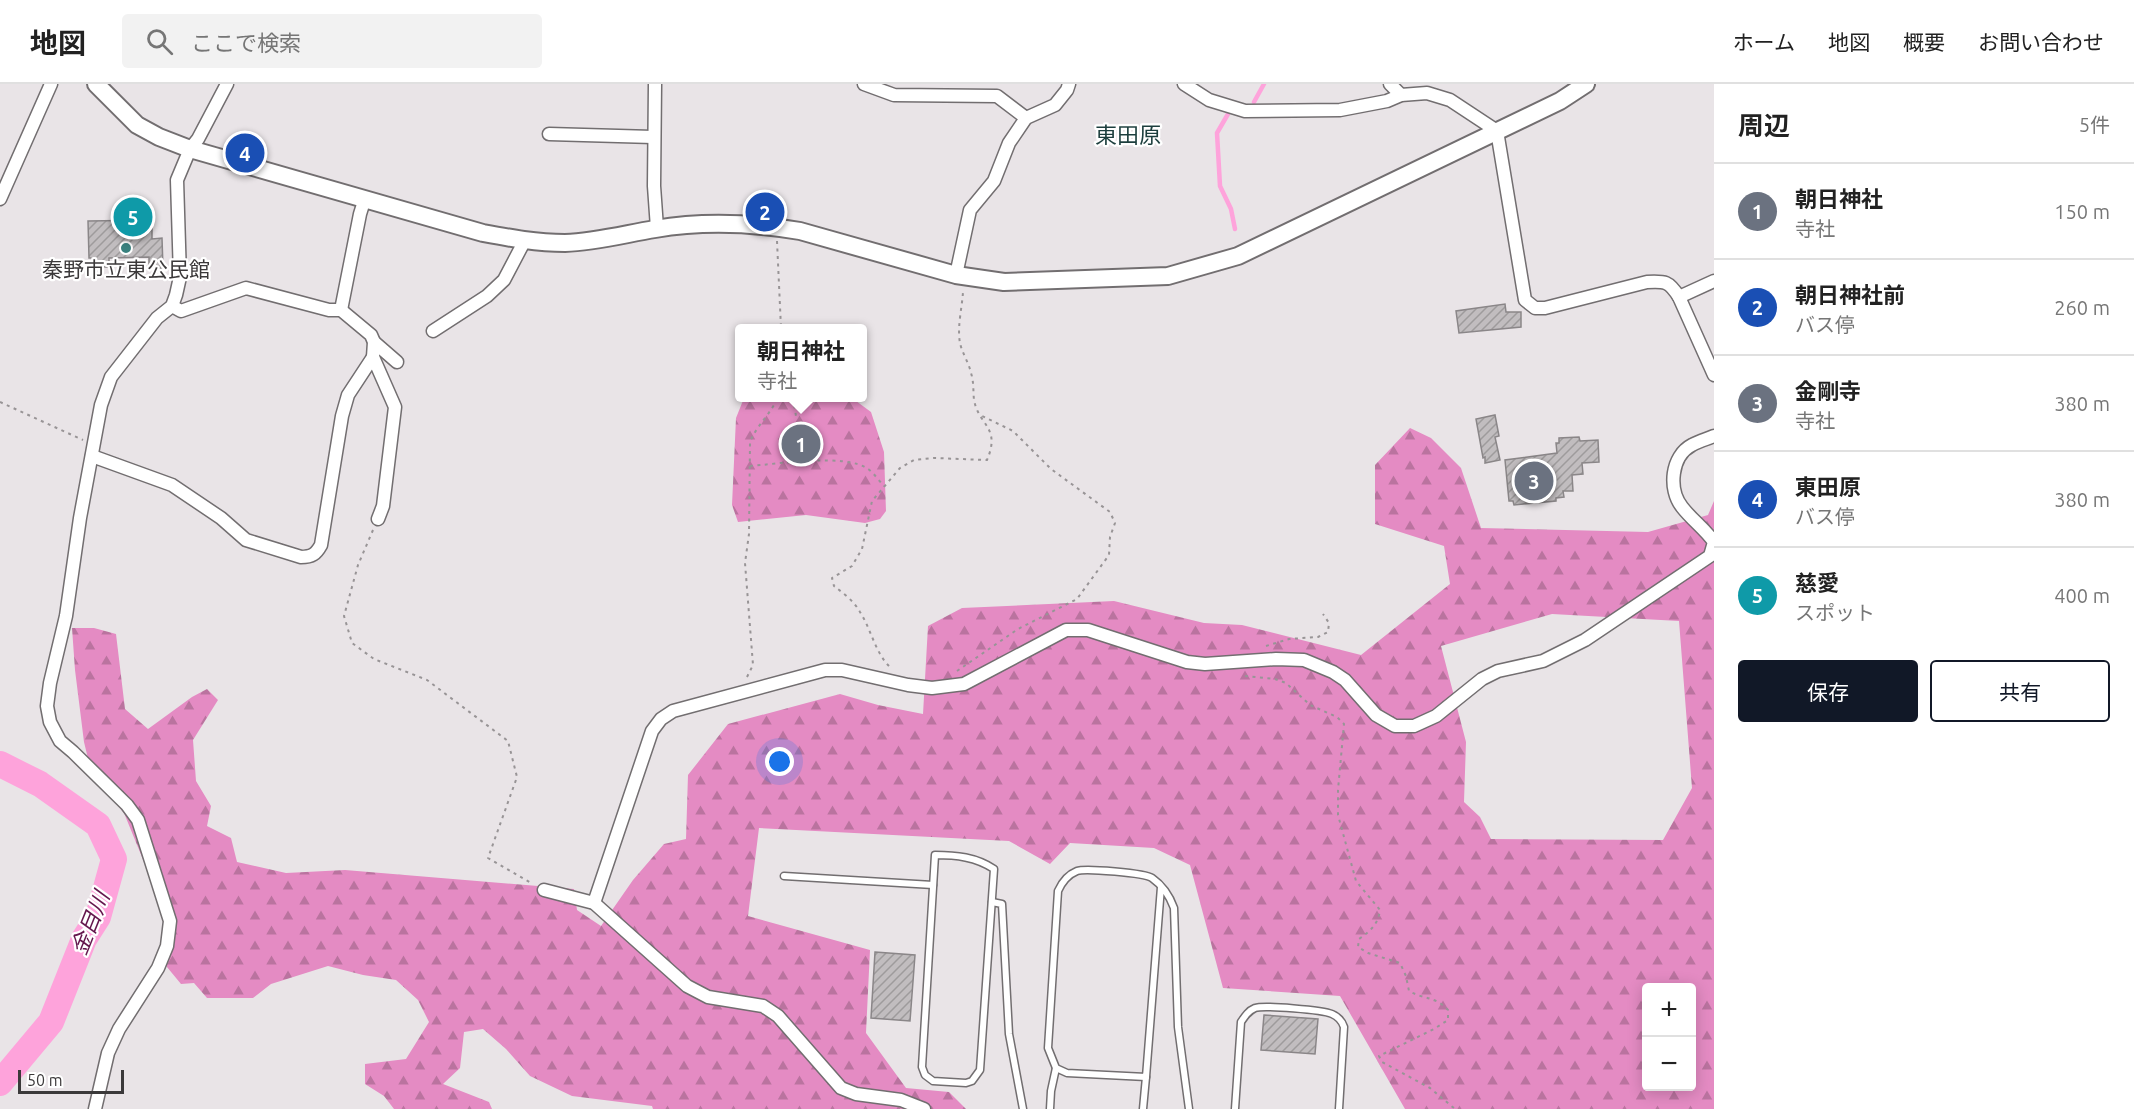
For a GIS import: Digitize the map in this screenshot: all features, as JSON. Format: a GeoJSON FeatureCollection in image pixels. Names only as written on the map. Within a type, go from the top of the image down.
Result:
{"type":"FeatureCollection","features":[{"type":"Feature","properties":{"kind":"street"},"geometry":{"type":"LineString","coordinates":[[0,199],[51,84]]}},
{"type":"Feature","properties":{"kind":"street"},"geometry":{"type":"LineString","coordinates":[[96,84],[137,125],[159,137],[483,233],[525,240],[564,243],[590,241],[657,228],[706,225],[776,227],[800,231],[961,275],[1004,282],[1168,276],[1238,256],[1560,101],[1586,84]]}},
{"type":"Feature","properties":{"kind":"street"},"geometry":{"type":"LineString","coordinates":[[95,1109],[108,1053],[119,1029],[158,968],[167,946],[170,921],[138,820],[127,805],[60,741],[46,706],[66,616],[80,518],[101,405],[111,377],[157,318],[172,306],[180,277],[177,180],[190,148],[198,139],[227,84]]}},
{"type":"Feature","properties":{"kind":"street"},"geometry":{"type":"LineString","coordinates":[[655,84],[653,137],[657,228]]}},
{"type":"Feature","properties":{"kind":"street"},"geometry":{"type":"LineString","coordinates":[[864,84],[894,95],[997,96],[1026,118]]}},
{"type":"Feature","properties":{"kind":"street"},"geometry":{"type":"LineString","coordinates":[[961,275],[970,210],[994,181],[1009,143],[1026,118],[1055,105],[1069,84]]}},
{"type":"Feature","properties":{"kind":"street"},"geometry":{"type":"LineString","coordinates":[[1184,84],[1209,100],[1245,111],[1340,110],[1387,101],[1401,95],[1427,93],[1450,100],[1497,131],[1525,300],[1535,308],[1545,308],[1647,282],[1663,281],[1673,287],[1679,297],[1714,375]]}},
{"type":"Feature","properties":{"kind":"street"},"geometry":{"type":"LineString","coordinates":[[1390,84],[1401,95]]}},
{"type":"Feature","properties":{"kind":"street"},"geometry":{"type":"LineString","coordinates":[[549,134],[653,137]]}},
{"type":"Feature","properties":{"kind":"street"},"geometry":{"type":"LineString","coordinates":[[340,310],[365,198]]}},
{"type":"Feature","properties":{"kind":"street"},"geometry":{"type":"LineString","coordinates":[[433,331],[487,296],[504,280],[525,240]]}},
{"type":"Feature","properties":{"kind":"street"},"geometry":{"type":"LineString","coordinates":[[1679,297],[1714,281]]}},
{"type":"Feature","properties":{"kind":"street"},"geometry":{"type":"LineString","coordinates":[[172,306],[181,311],[246,288],[329,310],[340,310],[371,335],[374,342],[397,362]]}},
{"type":"Feature","properties":{"kind":"street"},"geometry":{"type":"LineString","coordinates":[[374,342],[373,357],[394,407],[384,506],[378,519]]}},
{"type":"Feature","properties":{"kind":"street"},"geometry":{"type":"LineString","coordinates":[[93,450],[172,484],[221,518],[246,540],[301,557],[308,557],[315,554],[321,545],[342,416],[348,395],[373,357]]}},
{"type":"Feature","properties":{"kind":"street"},"geometry":{"type":"LineString","coordinates":[[594,903],[652,731],[661,719],[673,711],[825,670],[842,670],[932,688],[964,684],[1066,630],[1088,630],[1187,662],[1205,664],[1276,659],[1304,660],[1333,672],[1345,680],[1376,715],[1395,726],[1414,726],[1436,716],[1482,679],[1498,671],[1543,661],[1585,640],[1710,556],[1714,542],[1681,507],[1674,492],[1674,469],[1682,453],[1691,445],[1714,436]]}},
{"type":"Feature","properties":{"kind":"street"},"geometry":{"type":"LineString","coordinates":[[544,890],[594,903],[687,986],[708,997],[763,1006],[778,1016],[841,1089],[856,1094],[901,1100],[924,1109]]}},
{"type":"Feature","properties":{"kind":"lane"},"geometry":{"type":"LineString","coordinates":[[934,855],[959,855],[994,869],[992,902],[981,1070],[972,1081],[966,1083],[933,1081],[925,1075],[922,1067],[934,855]]}},
{"type":"Feature","properties":{"kind":"lane"},"geometry":{"type":"LineString","coordinates":[[1050,1109],[1056,1068],[1048,1048],[1058,891],[1062,881],[1079,870],[1124,872],[1151,877],[1171,899],[1174,909],[1178,1027],[1189,1109]]}},
{"type":"Feature","properties":{"kind":"lane"},"geometry":{"type":"LineString","coordinates":[[784,876],[933,885]]}},
{"type":"Feature","properties":{"kind":"lane"},"geometry":{"type":"LineString","coordinates":[[1143,1109],[1161,887]]}},
{"type":"Feature","properties":{"kind":"lane"},"geometry":{"type":"LineString","coordinates":[[992,902],[1002,904],[1009,1034],[1023,1109]]}},
{"type":"Feature","properties":{"kind":"lane"},"geometry":{"type":"LineString","coordinates":[[1235,1109],[1241,1022],[1247,1013],[1255,1008],[1266,1008],[1325,1012],[1334,1014],[1342,1020],[1344,1028],[1339,1109]]}},
{"type":"Feature","properties":{"kind":"lane"},"geometry":{"type":"LineString","coordinates":[[1056,1068],[1067,1073],[1146,1077]]}},
{"type":"Feature","properties":{"kind":"path"},"geometry":{"type":"LineString","coordinates":[[776,227],[781,324]]}},
{"type":"Feature","properties":{"kind":"path"},"geometry":{"type":"LineString","coordinates":[[908,685],[882,659],[860,610],[834,586],[832,578],[852,566],[862,549],[872,501],[900,468],[915,460],[934,458],[987,460],[991,450],[992,436],[974,402],[971,370],[960,343],[961,275]]}},
{"type":"Feature","properties":{"kind":"path"},"geometry":{"type":"LineString","coordinates":[[0,402],[93,450]]}},
{"type":"Feature","properties":{"kind":"path"},"geometry":{"type":"LineString","coordinates":[[734,695],[735,684],[747,677],[753,665],[745,563],[749,534],[750,442],[754,431],[776,402]]}},
{"type":"Feature","properties":{"kind":"path"},"geometry":{"type":"LineString","coordinates":[[793,402],[796,416]]}},
{"type":"Feature","properties":{"kind":"path"},"geometry":{"type":"LineString","coordinates":[[932,688],[1018,629],[1077,599],[1109,555],[1110,537],[1115,523],[1110,512],[1051,469],[1013,431],[982,416]]}},
{"type":"Feature","properties":{"kind":"path"},"geometry":{"type":"LineString","coordinates":[[750,466],[816,461],[853,462],[869,469],[884,486]]}},
{"type":"Feature","properties":{"kind":"path"},"geometry":{"type":"LineString","coordinates":[[378,519],[358,565],[344,616],[352,643],[374,658],[427,680],[508,741],[517,777],[488,858],[544,890]]}},
{"type":"Feature","properties":{"kind":"path"},"geometry":{"type":"LineString","coordinates":[[1261,647],[1289,639],[1318,637],[1328,632],[1329,623],[1323,614]]}},
{"type":"Feature","properties":{"kind":"path"},"geometry":{"type":"LineString","coordinates":[[1235,663],[1236,672],[1286,683],[1310,705],[1337,717],[1344,723],[1338,815],[1356,881],[1380,910],[1373,929],[1359,939],[1358,947],[1368,953],[1400,963],[1409,991],[1419,997],[1438,1000],[1448,1010],[1448,1020],[1379,1056],[1382,1062],[1430,1088],[1455,1109]]}},
{"type":"Feature","properties":{"kind":"green space"},"geometry":{"type":"Polygon","coordinates":[[[742,402],[857,402],[871,412],[884,452],[886,511],[880,519],[865,523],[806,515],[738,522],[732,505],[736,418],[742,402]]]}},
{"type":"Feature","properties":{"kind":"green space"},"geometry":{"type":"Polygon","coordinates":[[[1410,428],[1431,438],[1461,468],[1481,528],[1648,532],[1708,515],[1714,501],[1714,1109],[1405,1109],[1340,996],[1223,988],[1190,865],[1154,848],[1070,843],[1050,864],[1009,841],[759,828],[748,916],[870,950],[866,1033],[906,1088],[949,1092],[966,1109],[653,1109],[652,1106],[572,1096],[530,1076],[506,1049],[483,1029],[464,1032],[460,1068],[443,1084],[489,1102],[492,1109],[394,1109],[384,1096],[365,1084],[365,1064],[406,1059],[429,1022],[418,1000],[396,980],[328,966],[271,984],[253,998],[207,998],[194,983],[181,984],[162,961],[175,938],[124,813],[92,775],[84,742],[72,628],[94,628],[116,634],[125,709],[148,729],[207,689],[218,700],[193,740],[196,781],[211,806],[207,826],[231,838],[237,862],[286,873],[345,870],[574,889],[577,910],[601,926],[633,880],[664,844],[686,839],[688,775],[728,724],[840,694],[923,714],[928,626],[962,608],[1114,601],[1204,623],[1242,625],[1361,655],[1450,584],[1444,546],[1375,524],[1375,465],[1410,428]],[[1552,614],[1441,646],[1466,742],[1464,802],[1480,817],[1491,839],[1663,840],[1692,788],[1679,621],[1552,614]]]}},
{"type":"Feature","properties":{"kind":"building","name":"秦野市立東公民館"},"geometry":{"type":"Polygon","coordinates":[[[152,220],[152,239],[162,238],[163,268],[149,268],[149,257],[109,258],[109,267],[94,267],[94,258],[89,258],[88,221],[152,220]]]}},
{"type":"Feature","properties":{"kind":"building"},"geometry":{"type":"Polygon","coordinates":[[[1505,304],[1506,312],[1521,312],[1521,327],[1459,333],[1456,311],[1505,304]]]}},
{"type":"Feature","properties":{"kind":"building"},"geometry":{"type":"Polygon","coordinates":[[[1495,415],[1499,436],[1495,437],[1500,460],[1485,463],[1476,419],[1495,415]]]}},
{"type":"Feature","properties":{"kind":"building"},"geometry":{"type":"Polygon","coordinates":[[[1579,437],[1580,441],[1598,440],[1599,462],[1582,463],[1583,474],[1572,475],[1573,491],[1563,491],[1564,497],[1556,498],[1556,501],[1514,505],[1513,501],[1509,501],[1505,460],[1557,453],[1556,443],[1559,443],[1559,438],[1579,437]]]}},
{"type":"Feature","properties":{"kind":"building"},"geometry":{"type":"Polygon","coordinates":[[[875,952],[915,955],[910,1021],[871,1018],[875,952]]]}},
{"type":"Feature","properties":{"kind":"building"},"geometry":{"type":"Polygon","coordinates":[[[1264,1015],[1318,1019],[1315,1054],[1261,1050],[1264,1015]]]}},
{"type":"Feature","properties":{"kind":"waterway"},"geometry":{"type":"LineString","coordinates":[[1254,102],[1264,84]]}},
{"type":"Feature","properties":{"kind":"waterway"},"geometry":{"type":"LineString","coordinates":[[1228,114],[1217,133],[1220,186],[1231,209],[1235,229]]}},
{"type":"Feature","properties":{"kind":"waterway","name":"金目川"},"geometry":{"type":"LineString","coordinates":[[0,764],[40,784],[98,825],[114,859],[98,917],[84,939],[51,1022],[0,1083]]}},
{"type":"Feature","properties":{"kind":"place","name":"東田原"},"geometry":{"type":"Point","coordinates":[245,153]}},
{"type":"Feature","properties":{"kind":"place","name":"朝日神社前"},"geometry":{"type":"Point","coordinates":[765,212]}},
{"type":"Feature","properties":{"kind":"place","name":"慈愛"},"geometry":{"type":"Point","coordinates":[133,217]}},
{"type":"Feature","properties":{"kind":"place","name":"秦野市立東公民館"},"geometry":{"type":"Point","coordinates":[126,248]}},
{"type":"Feature","properties":{"kind":"place","name":"朝日神社"},"geometry":{"type":"Point","coordinates":[801,444]}},
{"type":"Feature","properties":{"kind":"place","name":"金剛寺"},"geometry":{"type":"Point","coordinates":[1534,481]}},
{"type":"Feature","properties":{"kind":"district","name":"東田原"},"geometry":{"type":"Point","coordinates":[1128,135]}}]}
